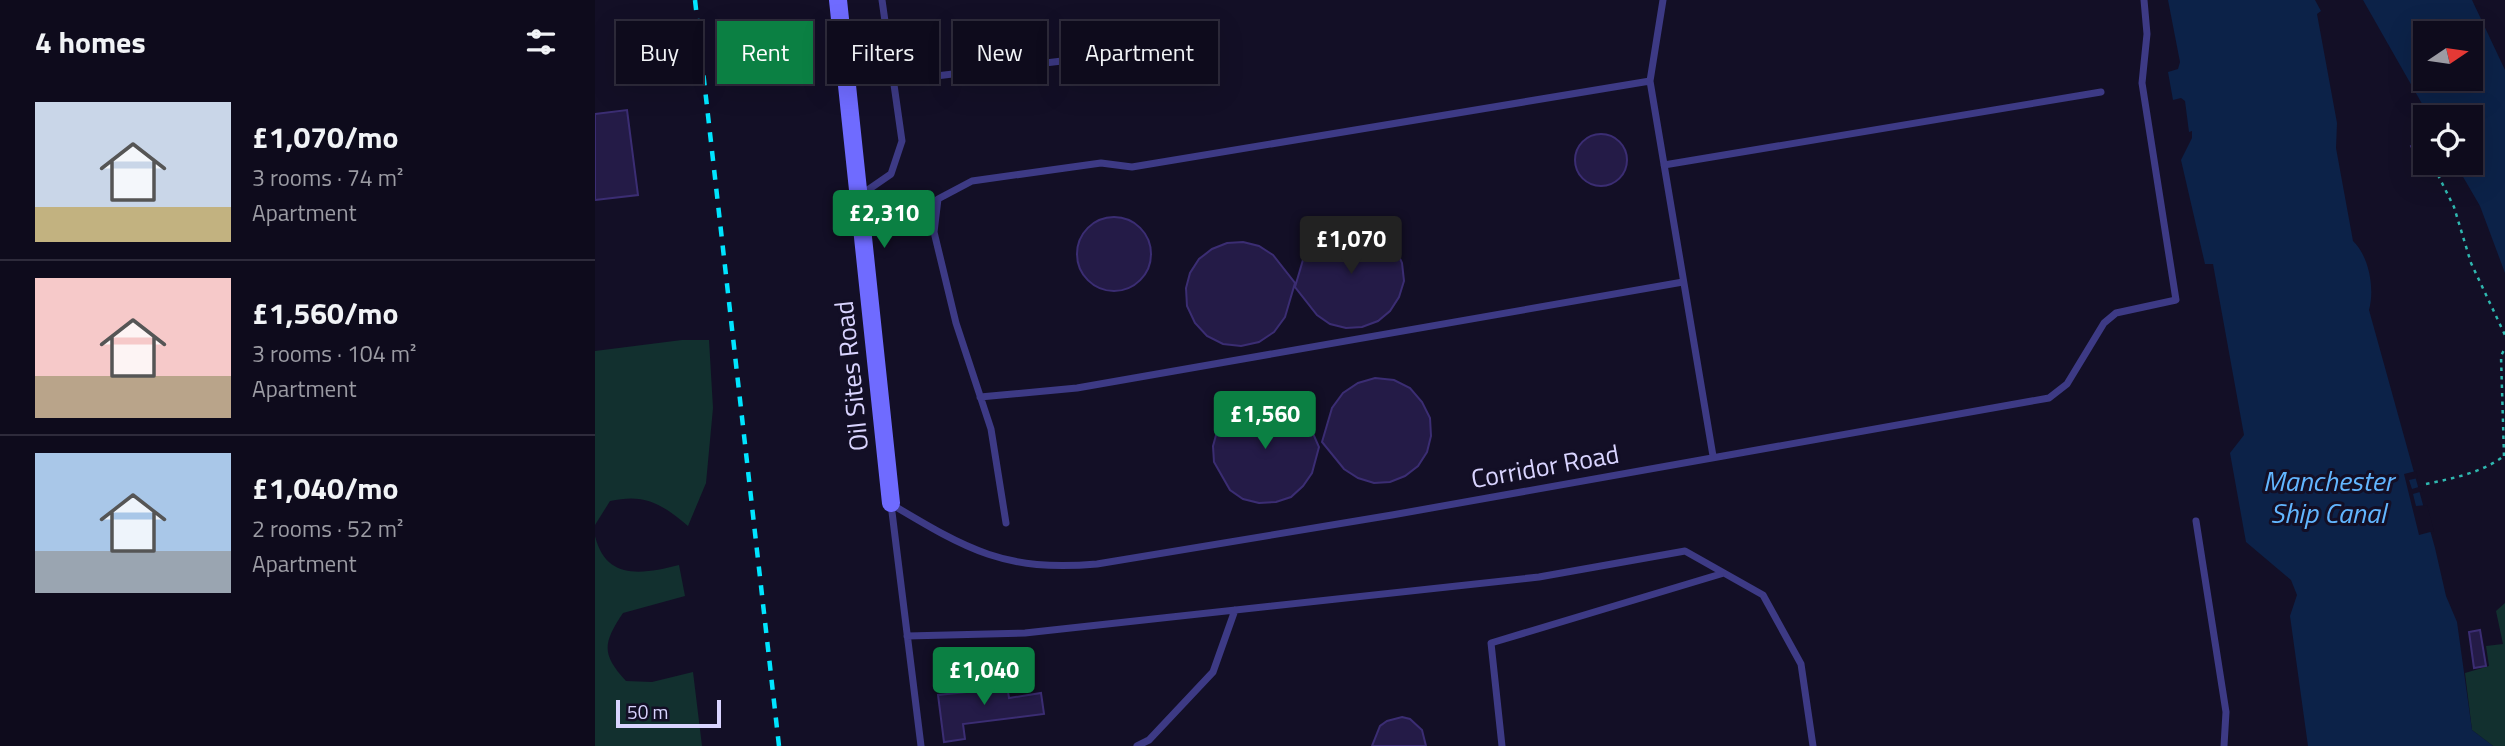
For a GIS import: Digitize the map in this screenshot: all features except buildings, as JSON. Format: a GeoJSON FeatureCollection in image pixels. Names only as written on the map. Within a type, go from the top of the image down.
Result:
{"type":"FeatureCollection","features":[{"type":"Feature","properties":{"kind":"street","name":"Oil Sites Road"},"geometry":{"type":"LineString","coordinates":[[838,0],[891,503]]}},
{"type":"Feature","properties":{"kind":"lane"},"geometry":{"type":"LineString","coordinates":[[882,0],[885,21]]}},
{"type":"Feature","properties":{"kind":"lane"},"geometry":{"type":"LineString","coordinates":[[1663,0],[1650,81],[1713,456]]}},
{"type":"Feature","properties":{"kind":"lane","name":"Corridor Road"},"geometry":{"type":"LineString","coordinates":[[891,503],[957,544],[1006,561],[1052,568],[1097,564],[2049,398],[2067,384],[2103,323],[2116,313],[2176,300],[2142,83],[2147,34],[2144,0]]}},
{"type":"Feature","properties":{"kind":"lane"},"geometry":{"type":"LineString","coordinates":[[939,76],[1061,61]]}},
{"type":"Feature","properties":{"kind":"lane"},"geometry":{"type":"LineString","coordinates":[[1006,523],[991,429],[956,323],[934,232],[938,199],[972,181],[1101,163],[1132,167],[1650,81]]}},
{"type":"Feature","properties":{"kind":"lane"},"geometry":{"type":"LineString","coordinates":[[859,195],[891,174],[902,141],[894,84]]}},
{"type":"Feature","properties":{"kind":"lane"},"geometry":{"type":"LineString","coordinates":[[1664,165],[2101,92]]}},
{"type":"Feature","properties":{"kind":"lane"},"geometry":{"type":"LineString","coordinates":[[980,397],[1077,388],[1683,282]]}},
{"type":"Feature","properties":{"kind":"lane","name":"Oil Sites Road"},"geometry":{"type":"LineString","coordinates":[[891,503],[921,746]]}},
{"type":"Feature","properties":{"kind":"lane"},"geometry":{"type":"LineString","coordinates":[[2196,521],[2226,712],[2224,746]]}},
{"type":"Feature","properties":{"kind":"lane"},"geometry":{"type":"LineString","coordinates":[[907,636],[1025,633],[1539,577],[1685,551],[1763,595],[1801,664],[1813,746]]}},
{"type":"Feature","properties":{"kind":"lane"},"geometry":{"type":"LineString","coordinates":[[1502,746],[1491,643],[1724,573]]}},
{"type":"Feature","properties":{"kind":"lane"},"geometry":{"type":"LineString","coordinates":[[1137,746],[1149,740],[1213,672],[1235,610]]}},
{"type":"Feature","properties":{"kind":"path"},"geometry":{"type":"LineString","coordinates":[[2438,175],[2454,207],[2471,263],[2505,335]]}},
{"type":"Feature","properties":{"kind":"path"},"geometry":{"type":"LineString","coordinates":[[2426,484],[2472,473],[2505,456],[2501,356],[2505,348]]}},
{"type":"Feature","properties":{"kind":"green space"},"geometry":{"type":"Polygon","coordinates":[[[682,340],[709,340],[713,408],[706,483],[688,526],[661,506],[633,498],[610,501],[595,525],[595,351],[682,340]]]}},
{"type":"Feature","properties":{"kind":"green space"},"geometry":{"type":"Polygon","coordinates":[[[595,536],[600,551],[608,561],[628,571],[652,571],[679,565],[685,596],[623,613],[609,641],[609,656],[626,681],[652,682],[693,672],[702,746],[595,746],[595,536]]]}},
{"type":"Feature","properties":{"kind":"green space"},"geometry":{"type":"Polygon","coordinates":[[[2505,603],[2505,746],[2493,746],[2472,730],[2465,673],[2489,666],[2486,646],[2503,644],[2496,611],[2505,603]]]}},
{"type":"Feature","properties":{"kind":"water","name":"Manchester Ship Canal"},"geometry":{"type":"Polygon","coordinates":[[[2168,0],[2315,0],[2321,11],[2317,14],[2337,123],[2336,148],[2353,241],[2363,255],[2369,273],[2369,310],[2446,596],[2457,622],[2472,730],[2493,746],[2308,746],[2290,616],[2297,595],[2291,580],[2246,542],[2230,453],[2244,435],[2213,264],[2205,264],[2181,160],[2192,138],[2192,131],[2189,132],[2185,101],[2181,98],[2173,100],[2168,72],[2178,69],[2180,62],[2168,0]]]}},
{"type":"Feature","properties":{"kind":"water"},"geometry":{"type":"Polygon","coordinates":[[[2363,0],[2472,0],[2482,21],[2413,21],[2413,88],[2363,0]]]}},
{"type":"Feature","properties":{"kind":"water"},"geometry":{"type":"Polygon","coordinates":[[[2483,23],[2505,70],[2505,273],[2480,206],[2462,175],[2483,175],[2483,105],[2423,105],[2415,91],[2483,91],[2483,23]]]}},
{"type":"Feature","properties":{"kind":"pier"},"geometry":{"type":"Polygon","coordinates":[[[2416,471],[2418,478],[2409,480],[2412,489],[2422,486],[2423,491],[2413,494],[2416,506],[2427,505],[2434,531],[2419,535],[2404,474],[2416,471]]]}},
{"type":"Feature","properties":{"kind":"railway"},"geometry":{"type":"LineString","coordinates":[[695,0],[779,746]]}}]}
